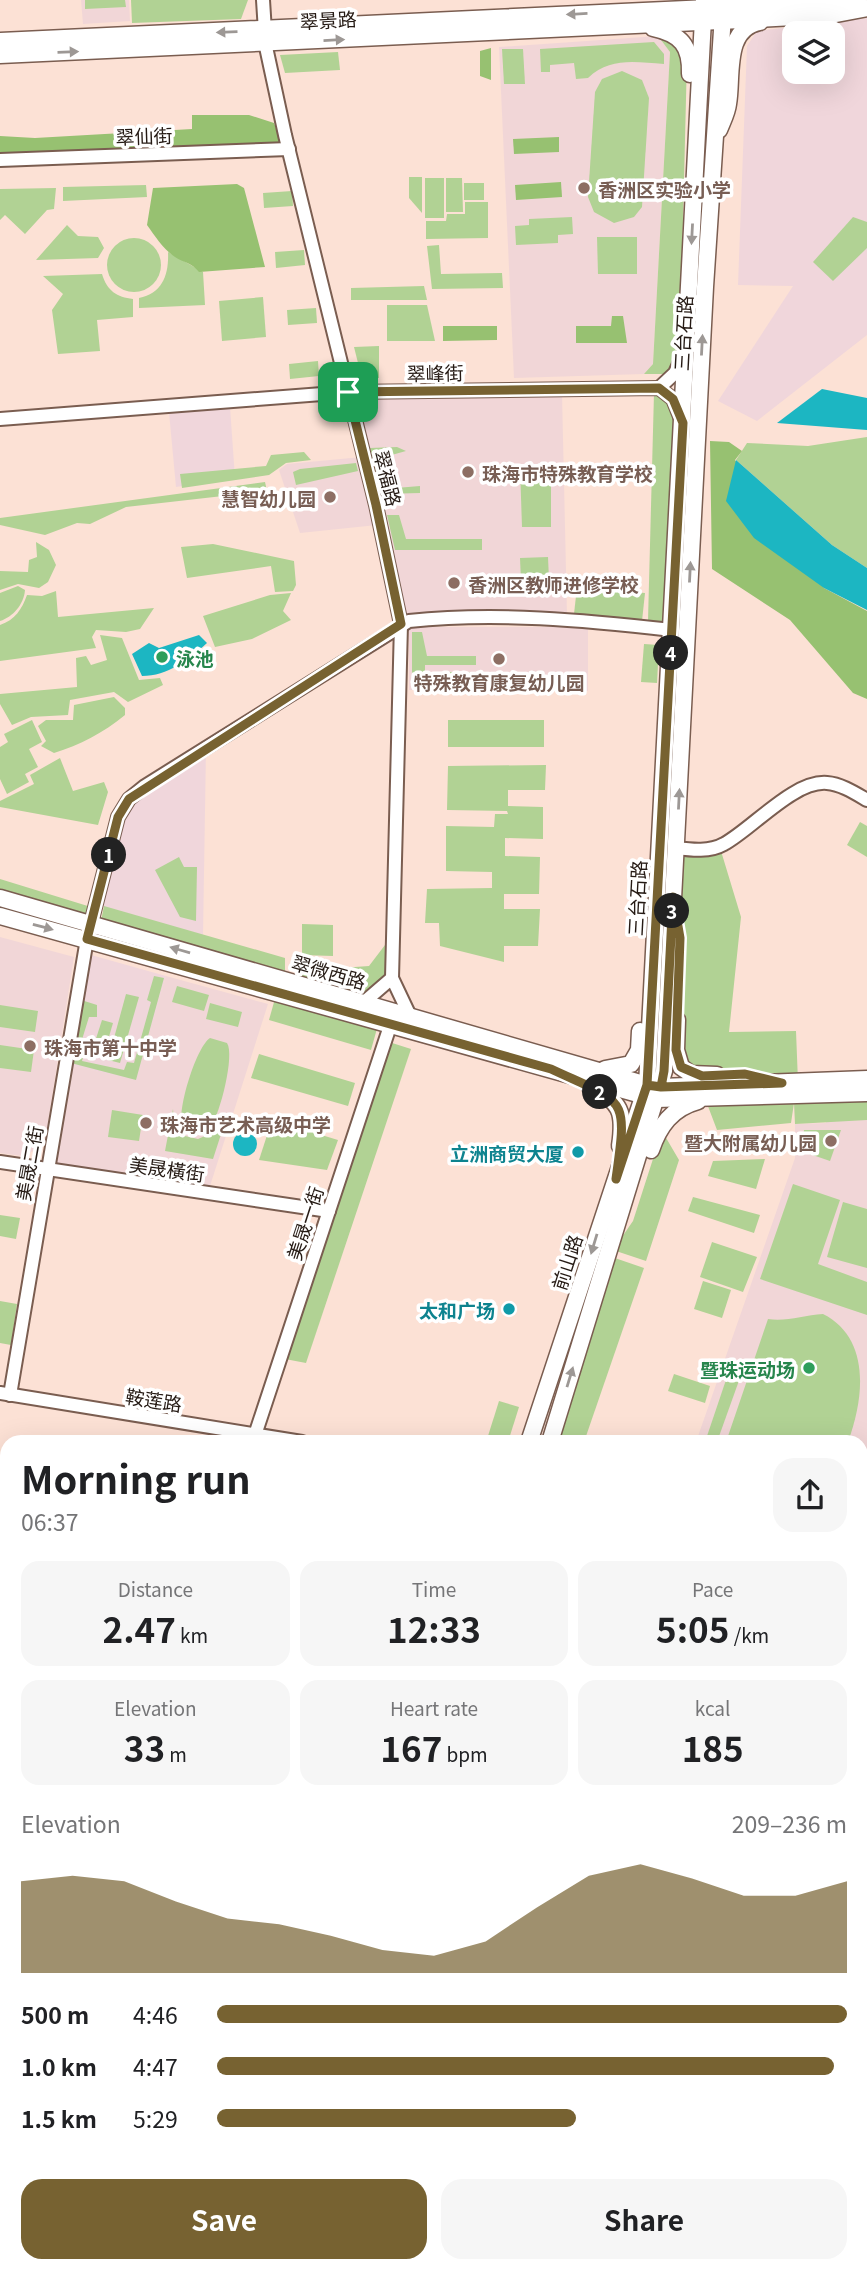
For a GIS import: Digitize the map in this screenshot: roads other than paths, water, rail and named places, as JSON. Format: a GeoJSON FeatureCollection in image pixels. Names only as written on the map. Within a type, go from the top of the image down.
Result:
{"type":"FeatureCollection","features":[{"type":"Feature","properties":{"kind":"main road"},"geometry":{"type":"LineString","coordinates":[[643,17],[677,0]]}},
{"type":"Feature","properties":{"kind":"main road"},"geometry":{"type":"LineString","coordinates":[[760,0],[816,5]]}},
{"type":"Feature","properties":{"kind":"main road","name":"翠景路"},"geometry":{"type":"LineString","coordinates":[[0,55],[265,36],[643,17],[703,10],[867,0]]}},
{"type":"Feature","properties":{"kind":"main road","name":"翠景路"},"geometry":{"type":"LineString","coordinates":[[723,9],[782,18],[831,15],[867,8]]}},
{"type":"Feature","properties":{"kind":"main road","name":"三台石路"},"geometry":{"type":"LineString","coordinates":[[652,1091],[673,897],[723,9]]}},
{"type":"Feature","properties":{"kind":"main road","name":"三台石路"},"geometry":{"type":"LineString","coordinates":[[652,1091],[658,880],[703,10]]}},
{"type":"Feature","properties":{"kind":"main road"},"geometry":{"type":"LineString","coordinates":[[643,17],[684,41],[691,56],[690,99],[697,142]]}},
{"type":"Feature","properties":{"kind":"main road"},"geometry":{"type":"LineString","coordinates":[[714,142],[728,107],[732,50],[739,35],[750,24],[782,18]]}},
{"type":"Feature","properties":{"kind":"main road","name":"翠景路"},"geometry":{"type":"LineString","coordinates":[[0,41],[265,36]]}},
{"type":"Feature","properties":{"kind":"main road"},"geometry":{"type":"LineString","coordinates":[[596,1070],[618,1069],[631,1064],[639,1050],[645,941],[658,880]]}},
{"type":"Feature","properties":{"kind":"main road"},"geometry":{"type":"LineString","coordinates":[[673,897],[680,938],[676,1050],[681,1067],[702,1076],[745,1074],[782,1083]]}},
{"type":"Feature","properties":{"kind":"main road","name":"翠微西路"},"geometry":{"type":"LineString","coordinates":[[0,898],[90,931],[391,1023],[551,1069],[652,1091]]}},
{"type":"Feature","properties":{"kind":"main road","name":"翠微西路"},"geometry":{"type":"LineString","coordinates":[[0,916],[90,931],[363,1003],[596,1070],[652,1091]]}},
{"type":"Feature","properties":{"kind":"main road"},"geometry":{"type":"LineString","coordinates":[[551,1069],[615,1101],[621,1113],[623,1129],[616,1179]]}},
{"type":"Feature","properties":{"kind":"main road"},"geometry":{"type":"LineString","coordinates":[[652,1091],[867,1079]]}},
{"type":"Feature","properties":{"kind":"main road"},"geometry":{"type":"LineString","coordinates":[[652,1091],[710,1097],[867,1093]]}},
{"type":"Feature","properties":{"kind":"main road","name":"前山路"},"geometry":{"type":"LineString","coordinates":[[530,1435],[616,1179],[652,1091]]}},
{"type":"Feature","properties":{"kind":"main road","name":"前山路"},"geometry":{"type":"LineString","coordinates":[[552,1435],[608,1252],[652,1091]]}},
{"type":"Feature","properties":{"kind":"main road"},"geometry":{"type":"LineString","coordinates":[[608,1252],[629,1216],[657,1132],[671,1114],[690,1102],[710,1097]]}},
{"type":"Feature","properties":{"kind":"street","name":"翠福路"},"geometry":{"type":"LineString","coordinates":[[262,0],[265,36],[289,149],[379,516],[401,624],[393,978]]}},
{"type":"Feature","properties":{"kind":"street","name":"翠仙街"},"geometry":{"type":"LineString","coordinates":[[0,160],[289,149]]}},
{"type":"Feature","properties":{"kind":"street"},"geometry":{"type":"LineString","coordinates":[[683,423],[673,399],[659,388],[676,373],[687,347]]}},
{"type":"Feature","properties":{"kind":"street","name":"翠峰街"},"geometry":{"type":"LineString","coordinates":[[0,419],[348,392],[659,388]]}},
{"type":"Feature","properties":{"kind":"street"},"geometry":{"type":"LineString","coordinates":[[401,624],[447,617],[500,618],[584,620],[672,630]]}},
{"type":"Feature","properties":{"kind":"street","name":"美晟二街"},"geometry":{"type":"LineString","coordinates":[[5,1394],[90,931],[118,817],[137,791],[401,624]]}},
{"type":"Feature","properties":{"kind":"street"},"geometry":{"type":"LineString","coordinates":[[676,848],[698,851],[723,845],[781,802],[813,785],[826,783],[843,787],[867,800]]}},
{"type":"Feature","properties":{"kind":"street"},"geometry":{"type":"LineString","coordinates":[[363,1003],[393,978],[410,1016]]}},
{"type":"Feature","properties":{"kind":"street","name":"美晟一街"},"geometry":{"type":"LineString","coordinates":[[255,1435],[391,1023]]}},
{"type":"Feature","properties":{"kind":"street","name":"美晟橫街"},"geometry":{"type":"LineString","coordinates":[[0,1162],[328,1211]]}},
{"type":"Feature","properties":{"kind":"street","name":"鞍莲路"},"geometry":{"type":"LineString","coordinates":[[5,1394],[255,1435]]}},
{"type":"Feature","properties":{"kind":"water"},"geometry":{"type":"Polygon","coordinates":[[[822,389],[867,398],[867,430],[777,423],[822,389]]]}},
{"type":"Feature","properties":{"kind":"water"},"geometry":{"type":"Polygon","coordinates":[[[736,460],[832,545],[867,568],[867,610],[824,588],[754,538],[726,501],[736,460]]]}},
{"type":"Feature","properties":{"kind":"water","name":"泳池"},"geometry":{"type":"Polygon","coordinates":[[[199,635],[207,643],[185,661],[169,670],[142,676],[132,654],[149,643],[159,648],[199,635]]]}},
{"type":"Feature","properties":{"kind":"water"},"geometry":{"type":"Polygon","coordinates":[[[240,1132],[250,1132],[257,1139],[257,1149],[250,1156],[240,1156],[233,1149],[233,1139],[240,1132]]]}},
{"type":"Feature","properties":{"kind":"place","name":"香洲区实验小学"},"geometry":{"type":"Point","coordinates":[584,188]}},
{"type":"Feature","properties":{"kind":"place","name":"珠海市特殊教育学校"},"geometry":{"type":"Point","coordinates":[468,472]}},
{"type":"Feature","properties":{"kind":"place","name":"慧智幼儿园"},"geometry":{"type":"Point","coordinates":[330,497]}},
{"type":"Feature","properties":{"kind":"place","name":"香洲区教师进修学校"},"geometry":{"type":"Point","coordinates":[454,583]}},
{"type":"Feature","properties":{"kind":"place","name":"泳池"},"geometry":{"type":"Point","coordinates":[162,657]}},
{"type":"Feature","properties":{"kind":"place","name":"特殊教育康复幼儿园"},"geometry":{"type":"Point","coordinates":[499,659]}},
{"type":"Feature","properties":{"kind":"place","name":"珠海市第十中学"},"geometry":{"type":"Point","coordinates":[30,1046]}},
{"type":"Feature","properties":{"kind":"place","name":"珠海市艺术高级中学"},"geometry":{"type":"Point","coordinates":[146,1123]}},
{"type":"Feature","properties":{"kind":"place","name":"暨大附属幼儿园"},"geometry":{"type":"Point","coordinates":[831,1141]}},
{"type":"Feature","properties":{"kind":"place","name":"立洲商贸大厦"},"geometry":{"type":"Point","coordinates":[578,1152]}},
{"type":"Feature","properties":{"kind":"place","name":"太和广场"},"geometry":{"type":"Point","coordinates":[509,1309]}},
{"type":"Feature","properties":{"kind":"place","name":"暨珠运动场"},"geometry":{"type":"Point","coordinates":[809,1368]}}]}
